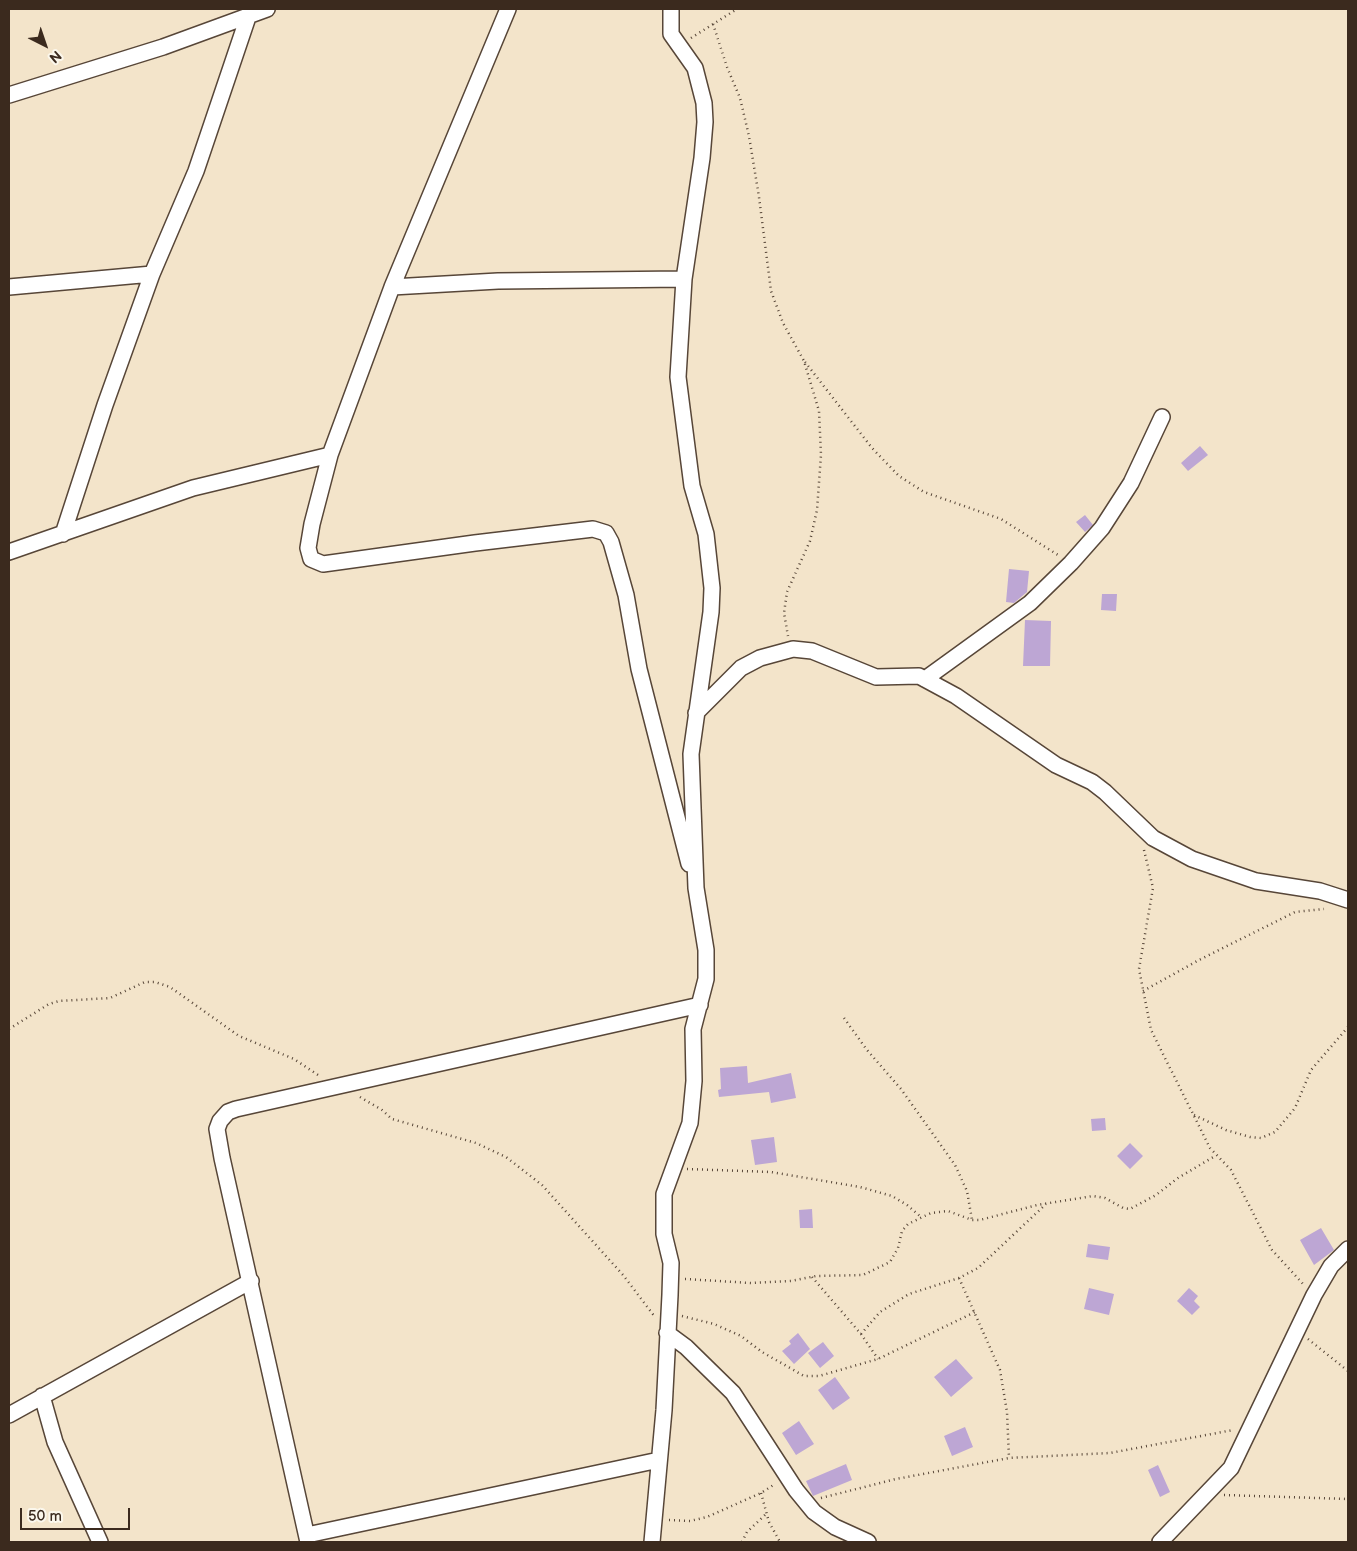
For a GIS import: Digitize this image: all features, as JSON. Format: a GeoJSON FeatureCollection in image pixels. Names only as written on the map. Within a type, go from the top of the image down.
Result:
{"type":"FeatureCollection","features":[{"type":"Feature","properties":{"kind":"street"},"geometry":{"type":"LineString","coordinates":[[9,95],[162,47],[268,9]]}},
{"type":"Feature","properties":{"kind":"street"},"geometry":{"type":"LineString","coordinates":[[508,9],[392,287],[330,454],[312,524],[308,548],[311,559],[323,564],[594,529],[606,533],[611,542],[626,595],[639,669],[696,888],[706,950],[706,979],[693,1029],[694,1081],[690,1123],[664,1194],[664,1234],[671,1264],[671,1278],[664,1410],[652,1542]]}},
{"type":"Feature","properties":{"kind":"street"},"geometry":{"type":"LineString","coordinates":[[671,9],[670,28],[675,43],[696,68],[706,122],[691,241],[684,279],[678,377],[692,486],[706,534],[712,588],[711,612],[691,754],[696,888]]}},
{"type":"Feature","properties":{"kind":"street"},"geometry":{"type":"LineString","coordinates":[[62,534],[104,405],[152,274],[196,171],[248,17]]}},
{"type":"Feature","properties":{"kind":"street"},"geometry":{"type":"LineString","coordinates":[[9,287],[152,274]]}},
{"type":"Feature","properties":{"kind":"street"},"geometry":{"type":"LineString","coordinates":[[392,287],[498,281],[684,279]]}},
{"type":"Feature","properties":{"kind":"street"},"geometry":{"type":"LineString","coordinates":[[925,678],[1030,603],[1071,564],[1102,528],[1131,483],[1162,417]]}},
{"type":"Feature","properties":{"kind":"street"},"geometry":{"type":"LineString","coordinates":[[9,552],[193,488],[330,454]]}},
{"type":"Feature","properties":{"kind":"street"},"geometry":{"type":"LineString","coordinates":[[696,713],[742,668],[760,658],[793,649],[812,651],[876,677],[904,675],[925,678],[956,696],[1056,765],[1092,782],[1105,792],[1140,828],[1153,838],[1192,859],[1277,886],[1320,891],[1348,900]]}},
{"type":"Feature","properties":{"kind":"street"},"geometry":{"type":"LineString","coordinates":[[659,1460],[308,1539],[217,1129],[220,1120],[228,1112],[236,1108],[700,1005]]}},
{"type":"Feature","properties":{"kind":"street"},"geometry":{"type":"LineString","coordinates":[[1160,1542],[1231,1468],[1314,1295],[1331,1266],[1348,1249]]}},
{"type":"Feature","properties":{"kind":"street"},"geometry":{"type":"LineString","coordinates":[[9,1415],[251,1280]]}},
{"type":"Feature","properties":{"kind":"street"},"geometry":{"type":"LineString","coordinates":[[667,1332],[693,1353],[733,1392],[786,1475],[814,1512],[835,1527],[868,1542]]}},
{"type":"Feature","properties":{"kind":"street"},"geometry":{"type":"LineString","coordinates":[[42,1396],[55,1442],[100,1542]]}},
{"type":"Feature","properties":{"kind":"path"},"geometry":{"type":"LineString","coordinates":[[675,43],[690,39],[737,9]]}},
{"type":"Feature","properties":{"kind":"path"},"geometry":{"type":"LineString","coordinates":[[713,24],[727,67],[740,98],[749,136],[771,291],[783,323],[804,361],[872,448],[898,476],[924,492],[1001,519],[1071,564]]}},
{"type":"Feature","properties":{"kind":"path"},"geometry":{"type":"LineString","coordinates":[[793,649],[786,631],[784,613],[787,592],[810,542],[817,510],[822,455],[819,411],[804,361]]}},
{"type":"Feature","properties":{"kind":"path"},"geometry":{"type":"LineString","coordinates":[[1140,828],[1154,888],[1140,969],[1142,991],[1151,1030],[1215,1156],[1231,1170],[1272,1250],[1314,1295]]}},
{"type":"Feature","properties":{"kind":"path"},"geometry":{"type":"LineString","coordinates":[[1142,991],[1198,960],[1285,917],[1309,910],[1332,909]]}},
{"type":"Feature","properties":{"kind":"path"},"geometry":{"type":"LineString","coordinates":[[9,1028],[50,1004],[60,1001],[110,998],[145,982],[155,982],[170,987],[239,1036],[294,1059],[333,1086]]}},
{"type":"Feature","properties":{"kind":"path"},"geometry":{"type":"LineString","coordinates":[[844,1018],[867,1050],[901,1089],[955,1164],[967,1191],[972,1220]]}},
{"type":"Feature","properties":{"kind":"path"},"geometry":{"type":"LineString","coordinates":[[1194,1116],[1250,1138],[1261,1138],[1275,1132],[1295,1108],[1311,1070],[1348,1027]]}},
{"type":"Feature","properties":{"kind":"path"},"geometry":{"type":"LineString","coordinates":[[355,1096],[372,1103],[392,1119],[476,1144],[506,1157],[542,1185],[623,1275],[667,1332]]}},
{"type":"Feature","properties":{"kind":"path"},"geometry":{"type":"LineString","coordinates":[[671,1278],[751,1282],[863,1275],[882,1268],[894,1257],[902,1232],[908,1224],[931,1212],[948,1211],[972,1220],[990,1219],[1047,1203],[1094,1196],[1105,1198],[1123,1208],[1130,1209],[1156,1195],[1178,1178],[1215,1156]]}},
{"type":"Feature","properties":{"kind":"path"},"geometry":{"type":"LineString","coordinates":[[673,1168],[771,1172],[860,1187],[892,1196],[907,1205],[921,1217]]}},
{"type":"Feature","properties":{"kind":"path"},"geometry":{"type":"LineString","coordinates":[[861,1334],[880,1312],[909,1294],[959,1278],[978,1268],[1047,1203]]}},
{"type":"Feature","properties":{"kind":"path"},"geometry":{"type":"LineString","coordinates":[[812,1277],[861,1334],[878,1359]]}},
{"type":"Feature","properties":{"kind":"path"},"geometry":{"type":"LineString","coordinates":[[959,1278],[1000,1370],[1007,1412],[1009,1458]]}},
{"type":"Feature","properties":{"kind":"path"},"geometry":{"type":"LineString","coordinates":[[669,1312],[714,1324],[741,1336],[762,1352],[804,1376],[818,1376],[878,1359],[975,1312]]}},
{"type":"Feature","properties":{"kind":"path"},"geometry":{"type":"LineString","coordinates":[[1297,1331],[1348,1371]]}},
{"type":"Feature","properties":{"kind":"path"},"geometry":{"type":"LineString","coordinates":[[806,1502],[896,1479],[1009,1458],[1110,1453],[1208,1433],[1250,1428]]}},
{"type":"Feature","properties":{"kind":"path"},"geometry":{"type":"LineString","coordinates":[[654,1519],[690,1520],[707,1517],[760,1493],[786,1475]]}},
{"type":"Feature","properties":{"kind":"path"},"geometry":{"type":"LineString","coordinates":[[760,1493],[780,1542]]}},
{"type":"Feature","properties":{"kind":"path"},"geometry":{"type":"LineString","coordinates":[[1205,1494],[1348,1499]]}},
{"type":"Feature","properties":{"kind":"path"},"geometry":{"type":"LineString","coordinates":[[742,1542],[747,1532],[767,1513]]}},
{"type":"Feature","properties":{"kind":"building"},"geometry":{"type":"Polygon","coordinates":[[[1200,446],[1208,455],[1188,471],[1181,463],[1200,446]]]}},
{"type":"Feature","properties":{"kind":"building"},"geometry":{"type":"Polygon","coordinates":[[[1085,515],[1093,525],[1085,532],[1076,522],[1085,515]]]}},
{"type":"Feature","properties":{"kind":"building"},"geometry":{"type":"Polygon","coordinates":[[[1009,569],[1029,571],[1027,592],[1014,603],[1006,602],[1009,569]]]}},
{"type":"Feature","properties":{"kind":"building"},"geometry":{"type":"Polygon","coordinates":[[[1102,594],[1117,594],[1116,611],[1101,610],[1102,594]]]}},
{"type":"Feature","properties":{"kind":"building"},"geometry":{"type":"Polygon","coordinates":[[[1025,620],[1051,621],[1050,666],[1023,666],[1025,620]]]}},
{"type":"Feature","properties":{"kind":"building"},"geometry":{"type":"Polygon","coordinates":[[[747,1066],[748,1083],[791,1073],[796,1098],[771,1103],[769,1092],[719,1097],[718,1090],[721,1089],[720,1068],[747,1066]]]}},
{"type":"Feature","properties":{"kind":"building"},"geometry":{"type":"Polygon","coordinates":[[[1105,1118],[1106,1130],[1092,1131],[1091,1119],[1105,1118]]]}},
{"type":"Feature","properties":{"kind":"building"},"geometry":{"type":"Polygon","coordinates":[[[774,1137],[777,1162],[755,1165],[751,1140],[774,1137]]]}},
{"type":"Feature","properties":{"kind":"building"},"geometry":{"type":"Polygon","coordinates":[[[1130,1143],[1143,1156],[1130,1169],[1117,1156],[1130,1143]]]}},
{"type":"Feature","properties":{"kind":"building"},"geometry":{"type":"Polygon","coordinates":[[[812,1209],[813,1228],[800,1228],[799,1210],[812,1209]]]}},
{"type":"Feature","properties":{"kind":"building"},"geometry":{"type":"Polygon","coordinates":[[[1321,1228],[1334,1250],[1314,1265],[1300,1240],[1321,1228]]]}},
{"type":"Feature","properties":{"kind":"building"},"geometry":{"type":"Polygon","coordinates":[[[1088,1244],[1110,1247],[1108,1260],[1086,1257],[1088,1244]]]}},
{"type":"Feature","properties":{"kind":"building"},"geometry":{"type":"Polygon","coordinates":[[[1089,1288],[1114,1294],[1109,1315],[1084,1309],[1089,1288]]]}},
{"type":"Feature","properties":{"kind":"building"},"geometry":{"type":"Polygon","coordinates":[[[1189,1288],[1198,1296],[1194,1301],[1200,1307],[1192,1315],[1177,1301],[1189,1288]]]}},
{"type":"Feature","properties":{"kind":"building"},"geometry":{"type":"Polygon","coordinates":[[[798,1333],[810,1349],[794,1364],[782,1351],[791,1344],[789,1341],[798,1333]]]}},
{"type":"Feature","properties":{"kind":"building"},"geometry":{"type":"Polygon","coordinates":[[[823,1342],[834,1356],[820,1368],[808,1353],[823,1342]]]}},
{"type":"Feature","properties":{"kind":"building"},"geometry":{"type":"Polygon","coordinates":[[[956,1359],[973,1378],[951,1397],[934,1377],[956,1359]]]}},
{"type":"Feature","properties":{"kind":"building"},"geometry":{"type":"Polygon","coordinates":[[[835,1377],[850,1398],[833,1410],[818,1390],[835,1377]]]}},
{"type":"Feature","properties":{"kind":"building"},"geometry":{"type":"Polygon","coordinates":[[[799,1421],[814,1444],[796,1455],[782,1433],[799,1421]]]}},
{"type":"Feature","properties":{"kind":"building"},"geometry":{"type":"Polygon","coordinates":[[[965,1427],[973,1447],[952,1456],[944,1436],[965,1427]]]}},
{"type":"Feature","properties":{"kind":"building"},"geometry":{"type":"Polygon","coordinates":[[[846,1464],[852,1480],[813,1496],[806,1481],[846,1464]]]}},
{"type":"Feature","properties":{"kind":"building"},"geometry":{"type":"Polygon","coordinates":[[[1158,1465],[1170,1492],[1160,1497],[1148,1470],[1158,1465]]]}}]}
